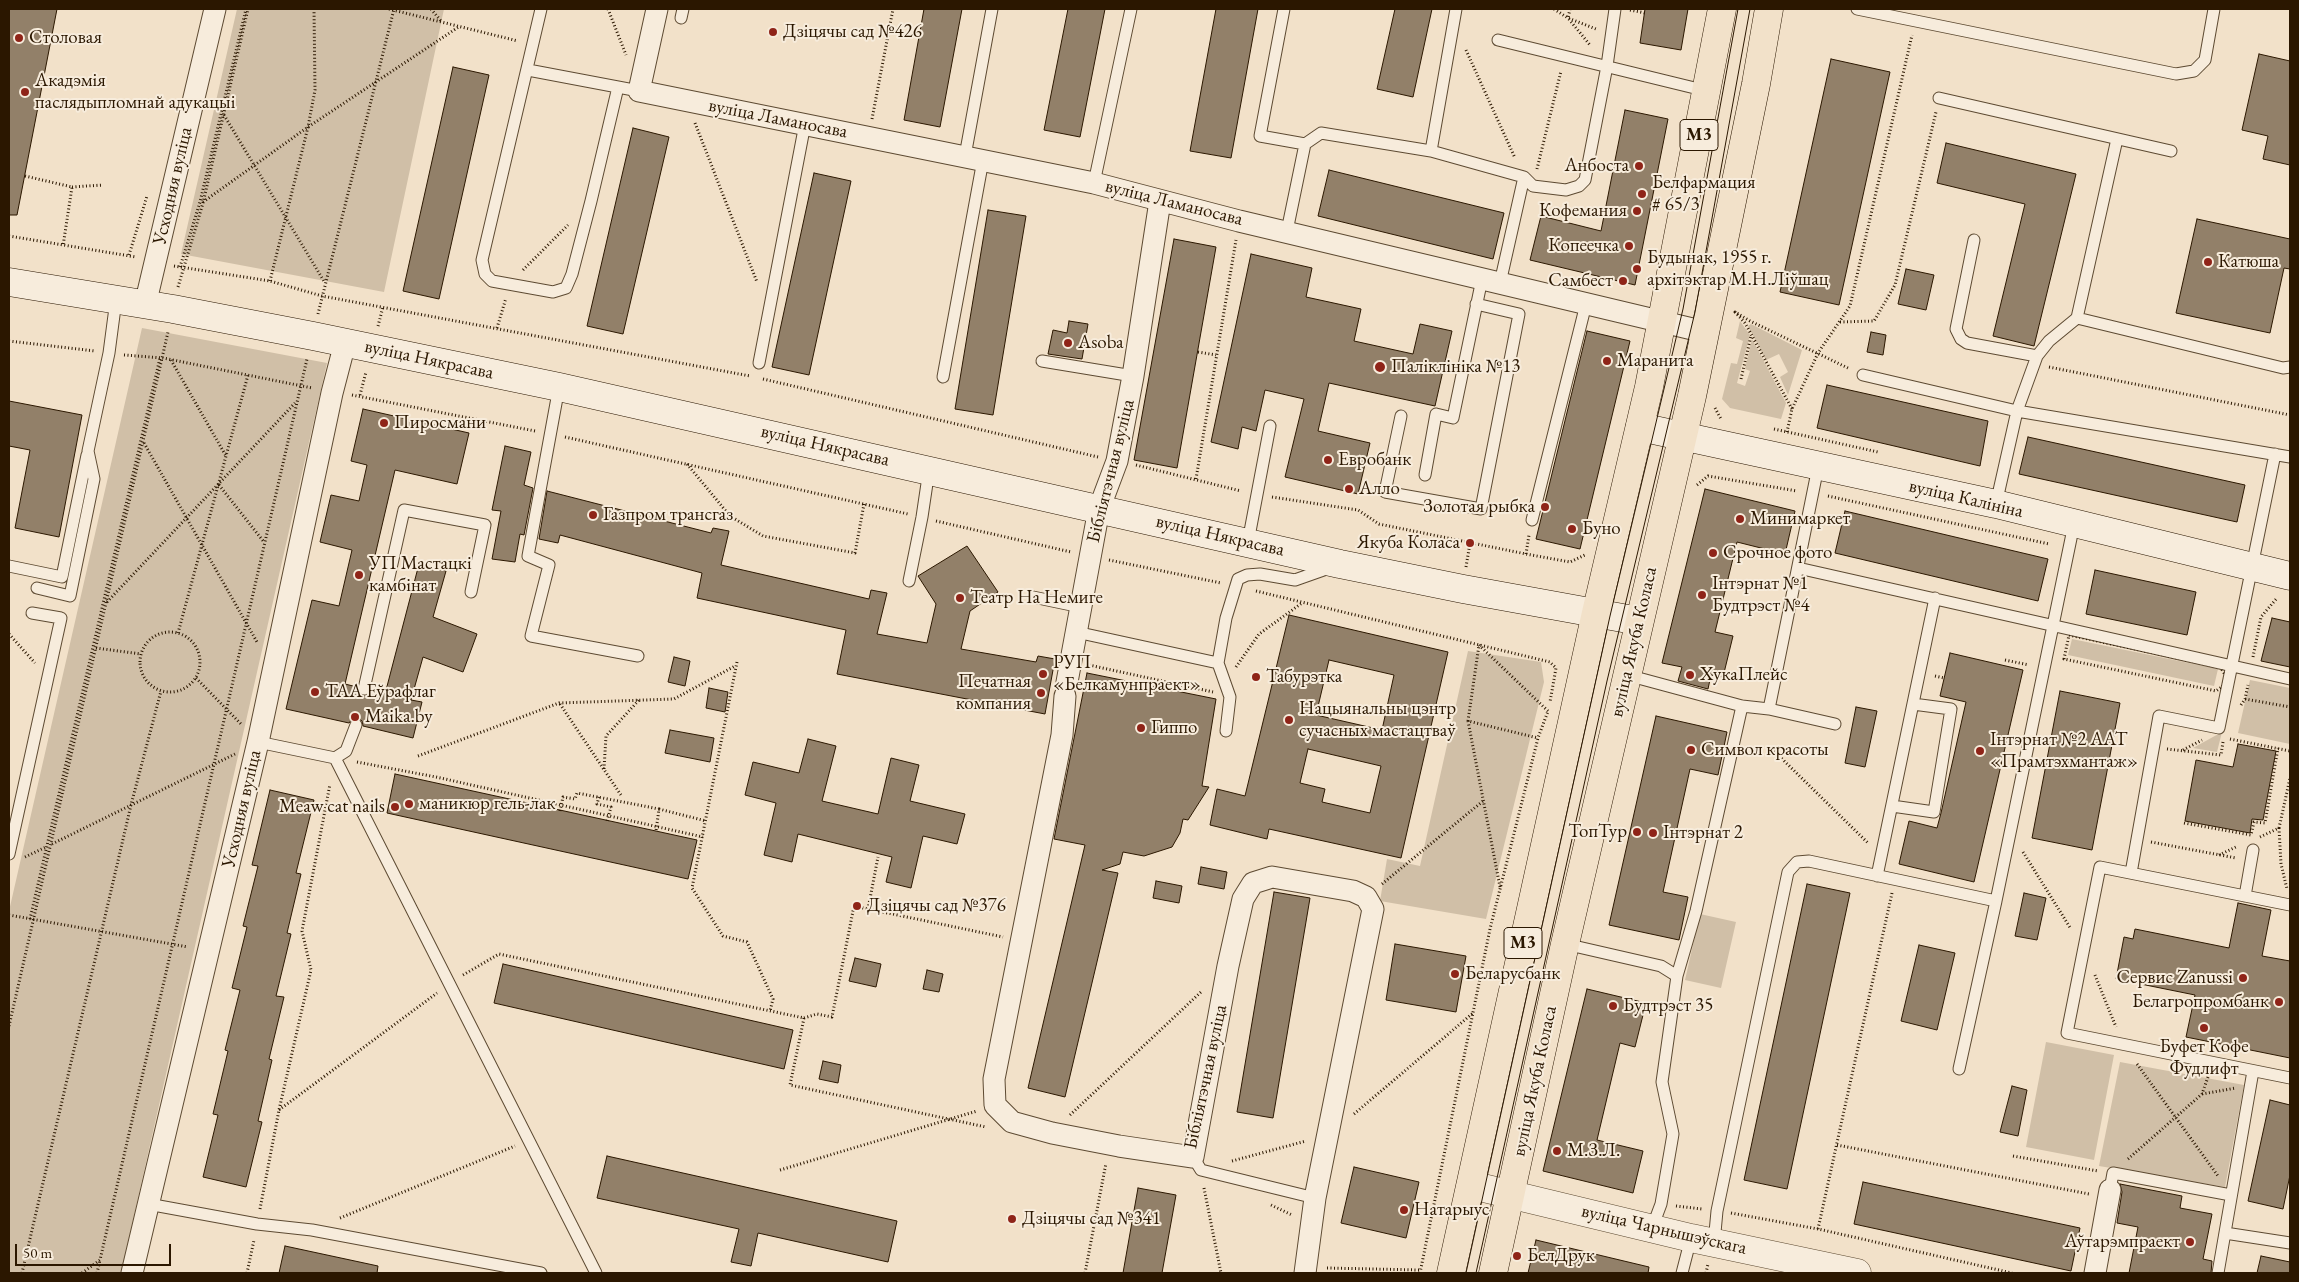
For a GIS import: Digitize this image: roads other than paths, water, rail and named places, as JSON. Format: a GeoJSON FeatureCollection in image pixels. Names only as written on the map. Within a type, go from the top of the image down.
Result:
{"type":"FeatureCollection","features":[{"type":"Feature","properties":{"kind":"main road","name":"М3"},"geometry":{"type":"LineString","coordinates":[[1451,1273],[1596,613],[1663,323],[1722,9]]}},
{"type":"Feature","properties":{"kind":"main road","name":"вуліца Якуба Коласа"},"geometry":{"type":"LineString","coordinates":[[1493,1273],[1565,944],[1683,436],[1756,84],[1769,9]]}},
{"type":"Feature","properties":{"kind":"main road","name":"вуліца Някрасава"},"geometry":{"type":"LineString","coordinates":[[9,282],[145,305],[345,343],[559,387],[1340,564],[1463,590],[1639,621]]}},
{"type":"Feature","properties":{"kind":"main road","name":"вуліца Калініна"},"geometry":{"type":"LineString","coordinates":[[1640,427],[1996,504],[2072,536],[2250,567],[2284,587]]}},
{"type":"Feature","properties":{"kind":"main road","name":"вуліца Чарнышэўскага"},"geometry":{"type":"LineString","coordinates":[[1471,1185],[1511,1194],[1657,1216],[1702,1240],[1857,1273]]}},
{"type":"Feature","properties":{"kind":"street","name":"Усходняя вуліца"},"geometry":{"type":"LineString","coordinates":[[145,305],[215,9]]}},
{"type":"Feature","properties":{"kind":"street"},"geometry":{"type":"LineString","coordinates":[[639,91],[657,9]]}},
{"type":"Feature","properties":{"kind":"street","name":"вуліца Ламаносава"},"geometry":{"type":"LineString","coordinates":[[639,91],[1094,183],[1160,201],[1705,332]]}},
{"type":"Feature","properties":{"kind":"street","name":"Бібліятэчная вуліца"},"geometry":{"type":"LineString","coordinates":[[1160,201],[1133,376],[1117,461],[1099,509],[1066,689],[1062,735],[994,1079],[995,1105],[1012,1122],[1052,1133],[1197,1163],[1228,966],[1243,899],[1253,884],[1272,877],[1353,891],[1366,897],[1374,909],[1315,1198]]}},
{"type":"Feature","properties":{"kind":"street","name":"Усходняя вуліца"},"geometry":{"type":"LineString","coordinates":[[132,1273],[258,742],[332,393],[345,343]]}},
{"type":"Feature","properties":{"kind":"street"},"geometry":{"type":"LineString","coordinates":[[2095,1273],[2110,1187]]}},
{"type":"Feature","properties":{"kind":"street"},"geometry":{"type":"LineString","coordinates":[[1306,1270],[1315,1198]]}},
{"type":"Feature","properties":{"kind":"lane"},"geometry":{"type":"LineString","coordinates":[[541,9],[482,260],[484,274],[492,281],[553,292],[566,288],[572,274],[591,202],[618,87]]}},
{"type":"Feature","properties":{"kind":"lane"},"geometry":{"type":"LineString","coordinates":[[943,377],[974,158],[992,9]]}},
{"type":"Feature","properties":{"kind":"lane"},"geometry":{"type":"LineString","coordinates":[[1094,183],[1131,9]]}},
{"type":"Feature","properties":{"kind":"lane"},"geometry":{"type":"LineString","coordinates":[[1284,9],[1260,136],[1305,144]]}},
{"type":"Feature","properties":{"kind":"lane"},"geometry":{"type":"LineString","coordinates":[[1431,151],[1456,9]]}},
{"type":"Feature","properties":{"kind":"lane"},"geometry":{"type":"LineString","coordinates":[[1287,231],[1305,144],[1321,133],[1431,151],[1524,176],[1533,186],[1566,190],[1579,186],[1585,180],[1607,66],[1615,9]]}},
{"type":"Feature","properties":{"kind":"lane"},"geometry":{"type":"LineString","coordinates":[[1857,9],[2176,74],[2194,71],[2205,60],[2214,9]]}},
{"type":"Feature","properties":{"kind":"lane"},"geometry":{"type":"LineString","coordinates":[[1498,40],[1708,91]]}},
{"type":"Feature","properties":{"kind":"lane"},"geometry":{"type":"LineString","coordinates":[[528,70],[639,91]]}},
{"type":"Feature","properties":{"kind":"lane"},"geometry":{"type":"LineString","coordinates":[[1939,98],[2171,151]]}},
{"type":"Feature","properties":{"kind":"lane"},"geometry":{"type":"LineString","coordinates":[[759,363],[805,124]]}},
{"type":"Feature","properties":{"kind":"lane"},"geometry":{"type":"LineString","coordinates":[[1996,504],[2017,411],[2035,360],[2049,341],[2076,318],[2117,139]]}},
{"type":"Feature","properties":{"kind":"lane"},"geometry":{"type":"LineString","coordinates":[[1426,475],[1436,414],[1453,418],[1476,304],[1491,281],[1524,176]]}},
{"type":"Feature","properties":{"kind":"lane"},"geometry":{"type":"LineString","coordinates":[[1974,240],[1956,330],[1961,339],[1967,343],[2035,360]]}},
{"type":"Feature","properties":{"kind":"lane"},"geometry":{"type":"LineString","coordinates":[[9,566],[62,577],[109,353],[116,300]]}},
{"type":"Feature","properties":{"kind":"lane"},"geometry":{"type":"LineString","coordinates":[[1401,416],[1386,492],[1481,509],[1519,314],[1476,304]]}},
{"type":"Feature","properties":{"kind":"lane"},"geometry":{"type":"LineString","coordinates":[[1532,520],[1586,304]]}},
{"type":"Feature","properties":{"kind":"lane"},"geometry":{"type":"LineString","coordinates":[[2076,318],[2283,368],[2290,367]]}},
{"type":"Feature","properties":{"kind":"lane"},"geometry":{"type":"LineString","coordinates":[[1042,361],[1133,376]]}},
{"type":"Feature","properties":{"kind":"lane"},"geometry":{"type":"LineString","coordinates":[[1863,375],[2017,411],[2290,457]]}},
{"type":"Feature","properties":{"kind":"lane"},"geometry":{"type":"LineString","coordinates":[[559,387],[528,556],[549,565],[531,636],[638,656]]}},
{"type":"Feature","properties":{"kind":"lane"},"geometry":{"type":"LineString","coordinates":[[1248,542],[1270,426]]}},
{"type":"Feature","properties":{"kind":"lane"},"geometry":{"type":"LineString","coordinates":[[37,588],[70,596],[94,479],[88,451]]}},
{"type":"Feature","properties":{"kind":"lane"},"geometry":{"type":"LineString","coordinates":[[2133,873],[2159,716],[2219,728],[2250,567],[2275,454]]}},
{"type":"Feature","properties":{"kind":"lane"},"geometry":{"type":"LineString","coordinates":[[1769,709],[1818,467]]}},
{"type":"Feature","properties":{"kind":"lane"},"geometry":{"type":"LineString","coordinates":[[909,581],[929,470]]}},
{"type":"Feature","properties":{"kind":"lane"},"geometry":{"type":"LineString","coordinates":[[364,689],[404,510],[485,525],[471,592]]}},
{"type":"Feature","properties":{"kind":"lane"},"geometry":{"type":"LineString","coordinates":[[1959,1069],[2011,833],[2072,536]]}},
{"type":"Feature","properties":{"kind":"lane"},"geometry":{"type":"LineString","coordinates":[[1226,731],[1230,697],[1218,663],[1226,618],[1238,579],[1247,575],[1260,574],[1295,580],[1340,564]]}},
{"type":"Feature","properties":{"kind":"lane"},"geometry":{"type":"LineString","coordinates":[[1798,568],[2290,679]]}},
{"type":"Feature","properties":{"kind":"lane"},"geometry":{"type":"LineString","coordinates":[[1033,597],[1081,606]]}},
{"type":"Feature","properties":{"kind":"lane"},"geometry":{"type":"LineString","coordinates":[[1877,876],[1935,598]]}},
{"type":"Feature","properties":{"kind":"lane"},"geometry":{"type":"LineString","coordinates":[[13,858],[61,618],[32,613]]}},
{"type":"Feature","properties":{"kind":"lane"},"geometry":{"type":"LineString","coordinates":[[1076,632],[1218,663]]}},
{"type":"Feature","properties":{"kind":"lane"},"geometry":{"type":"LineString","coordinates":[[1627,675],[1742,706],[1769,709],[1835,724]]}},
{"type":"Feature","properties":{"kind":"lane"},"geometry":{"type":"LineString","coordinates":[[1892,806],[1934,812],[1951,709],[1913,704]]}},
{"type":"Feature","properties":{"kind":"lane"},"geometry":{"type":"LineString","coordinates":[[1657,1216],[1673,1134],[1662,1082],[1677,976],[1696,911],[1742,706]]}},
{"type":"Feature","properties":{"kind":"lane"},"geometry":{"type":"LineString","coordinates":[[258,742],[335,758],[346,751],[356,725]]}},
{"type":"Feature","properties":{"kind":"lane"},"geometry":{"type":"LineString","coordinates":[[335,758],[596,1273]]}},
{"type":"Feature","properties":{"kind":"lane"},"geometry":{"type":"LineString","coordinates":[[2245,896],[2250,849]]}},
{"type":"Feature","properties":{"kind":"lane"},"geometry":{"type":"LineString","coordinates":[[1682,1273],[1717,1210],[1788,872],[1797,862],[1809,861],[1996,901]]}},
{"type":"Feature","properties":{"kind":"lane"},"geometry":{"type":"LineString","coordinates":[[2290,905],[2100,867],[2067,1033],[2290,1078]]}},
{"type":"Feature","properties":{"kind":"lane"},"geometry":{"type":"LineString","coordinates":[[1565,944],[1661,966],[1677,976]]}},
{"type":"Feature","properties":{"kind":"lane"},"geometry":{"type":"LineString","coordinates":[[2218,1273],[2253,1071]]}},
{"type":"Feature","properties":{"kind":"lane"},"geometry":{"type":"LineString","coordinates":[[1197,1163],[1315,1198]]}},
{"type":"Feature","properties":{"kind":"lane"},"geometry":{"type":"LineString","coordinates":[[2110,1187],[2232,1195]]}},
{"type":"Feature","properties":{"kind":"lane"},"geometry":{"type":"LineString","coordinates":[[148,1204],[257,1224],[312,1230],[541,1273]]}},
{"type":"Feature","properties":{"kind":"lane"},"geometry":{"type":"LineString","coordinates":[[2225,1233],[2290,1243]]}},
{"type":"Feature","properties":{"kind":"tram line"},"geometry":{"type":"LineString","coordinates":[[1466,1273],[1610,616],[1683,309],[1738,9]]}},
{"type":"Feature","properties":{"kind":"tram line"},"geometry":{"type":"LineString","coordinates":[[1476,1273],[1607,681],[1695,312],[1750,9]]}},
{"type":"Feature","properties":{"kind":"place","name":"Дзіцячы сад №426"},"geometry":{"type":"Point","coordinates":[773,32]}},
{"type":"Feature","properties":{"kind":"place","name":"Столовая"},"geometry":{"type":"Point","coordinates":[19,38]}},
{"type":"Feature","properties":{"kind":"place","name":"Акадэмія паслядыпломнай адукацыі"},"geometry":{"type":"Point","coordinates":[25,92]}},
{"type":"Feature","properties":{"kind":"place","name":"Анбоста"},"geometry":{"type":"Point","coordinates":[1639,166]}},
{"type":"Feature","properties":{"kind":"place","name":"Белфармация # 65/3"},"geometry":{"type":"Point","coordinates":[1642,194]}},
{"type":"Feature","properties":{"kind":"place","name":"Кофемания"},"geometry":{"type":"Point","coordinates":[1637,211]}},
{"type":"Feature","properties":{"kind":"place","name":"Копеечка"},"geometry":{"type":"Point","coordinates":[1629,246]}},
{"type":"Feature","properties":{"kind":"place","name":"Катюша"},"geometry":{"type":"Point","coordinates":[2208,262]}},
{"type":"Feature","properties":{"kind":"place","name":"Будынак, 1955 г. архітэктар М.Н.Ліўшац"},"geometry":{"type":"Point","coordinates":[1637,269]}},
{"type":"Feature","properties":{"kind":"place","name":"Самбест"},"geometry":{"type":"Point","coordinates":[1623,281]}},
{"type":"Feature","properties":{"kind":"place","name":"Asoba"},"geometry":{"type":"Point","coordinates":[1068,343]}},
{"type":"Feature","properties":{"kind":"place","name":"Маранита"},"geometry":{"type":"Point","coordinates":[1607,361]}},
{"type":"Feature","properties":{"kind":"place","name":"Паліклініка №13"},"geometry":{"type":"Point","coordinates":[1380,367]}},
{"type":"Feature","properties":{"kind":"place","name":"Пиросмани"},"geometry":{"type":"Point","coordinates":[384,423]}},
{"type":"Feature","properties":{"kind":"place","name":"Евробанк"},"geometry":{"type":"Point","coordinates":[1328,460]}},
{"type":"Feature","properties":{"kind":"place","name":"Алло"},"geometry":{"type":"Point","coordinates":[1349,489]}},
{"type":"Feature","properties":{"kind":"place","name":"Золотая рыбка"},"geometry":{"type":"Point","coordinates":[1545,507]}},
{"type":"Feature","properties":{"kind":"place","name":"Газпром трансгаз"},"geometry":{"type":"Point","coordinates":[593,515]}},
{"type":"Feature","properties":{"kind":"place","name":"Минимаркет"},"geometry":{"type":"Point","coordinates":[1740,519]}},
{"type":"Feature","properties":{"kind":"place","name":"Буно"},"geometry":{"type":"Point","coordinates":[1572,529]}},
{"type":"Feature","properties":{"kind":"place","name":"Якуба Коласа"},"geometry":{"type":"Point","coordinates":[1470,543]}},
{"type":"Feature","properties":{"kind":"place","name":"Срочное фото"},"geometry":{"type":"Point","coordinates":[1713,553]}},
{"type":"Feature","properties":{"kind":"place","name":"УП Мастацкі камбінат"},"geometry":{"type":"Point","coordinates":[359,575]}},
{"type":"Feature","properties":{"kind":"place","name":"Інтэрнат №1 Будтрэст №4"},"geometry":{"type":"Point","coordinates":[1702,595]}},
{"type":"Feature","properties":{"kind":"place","name":"Театр На Немиге"},"geometry":{"type":"Point","coordinates":[960,598]}},
{"type":"Feature","properties":{"kind":"place","name":"РУП «Белкамунпраект»"},"geometry":{"type":"Point","coordinates":[1043,674]}},
{"type":"Feature","properties":{"kind":"place","name":"ХукаПлейс"},"geometry":{"type":"Point","coordinates":[1690,675]}},
{"type":"Feature","properties":{"kind":"place","name":"Табурэтка"},"geometry":{"type":"Point","coordinates":[1256,677]}},
{"type":"Feature","properties":{"kind":"place","name":"ТАА Еўрафлаг"},"geometry":{"type":"Point","coordinates":[315,692]}},
{"type":"Feature","properties":{"kind":"place","name":"Печатная компания"},"geometry":{"type":"Point","coordinates":[1041,693]}},
{"type":"Feature","properties":{"kind":"place","name":"Maika.by"},"geometry":{"type":"Point","coordinates":[355,717]}},
{"type":"Feature","properties":{"kind":"place","name":"Нацыянальны цэнтр сучасных мастацтваў"},"geometry":{"type":"Point","coordinates":[1289,720]}},
{"type":"Feature","properties":{"kind":"place","name":"Гиппо"},"geometry":{"type":"Point","coordinates":[1141,728]}},
{"type":"Feature","properties":{"kind":"place","name":"Символ красоты"},"geometry":{"type":"Point","coordinates":[1691,750]}},
{"type":"Feature","properties":{"kind":"place","name":"Інтэрнат №2 ААТ «Прамтэхмантаж»"},"geometry":{"type":"Point","coordinates":[1980,751]}},
{"type":"Feature","properties":{"kind":"place","name":"маникюр гель-лак"},"geometry":{"type":"Point","coordinates":[409,804]}},
{"type":"Feature","properties":{"kind":"place","name":"Meaw cat nails"},"geometry":{"type":"Point","coordinates":[395,807]}},
{"type":"Feature","properties":{"kind":"place","name":"ТопТур"},"geometry":{"type":"Point","coordinates":[1637,832]}},
{"type":"Feature","properties":{"kind":"place","name":"Інтэрнат 2"},"geometry":{"type":"Point","coordinates":[1653,833]}},
{"type":"Feature","properties":{"kind":"place","name":"Дзіцячы сад №376"},"geometry":{"type":"Point","coordinates":[857,906]}},
{"type":"Feature","properties":{"kind":"place","name":"Беларусбанк"},"geometry":{"type":"Point","coordinates":[1455,974]}},
{"type":"Feature","properties":{"kind":"place","name":"Сервис Zanussi"},"geometry":{"type":"Point","coordinates":[2243,978]}},
{"type":"Feature","properties":{"kind":"place","name":"Белагропромбанк"},"geometry":{"type":"Point","coordinates":[2279,1002]}},
{"type":"Feature","properties":{"kind":"place","name":"Будтрэст 35"},"geometry":{"type":"Point","coordinates":[1613,1006]}},
{"type":"Feature","properties":{"kind":"place","name":"Буфет Кофе Фудлифт"},"geometry":{"type":"Point","coordinates":[2204,1028]}},
{"type":"Feature","properties":{"kind":"place","name":"М.З.Л."},"geometry":{"type":"Point","coordinates":[1557,1151]}},
{"type":"Feature","properties":{"kind":"place","name":"Натарыус"},"geometry":{"type":"Point","coordinates":[1404,1210]}},
{"type":"Feature","properties":{"kind":"place","name":"Дзіцячы сад №341"},"geometry":{"type":"Point","coordinates":[1012,1219]}},
{"type":"Feature","properties":{"kind":"place","name":"Аўтарэмпраект"},"geometry":{"type":"Point","coordinates":[2190,1242]}},
{"type":"Feature","properties":{"kind":"place","name":"БелДрук"},"geometry":{"type":"Point","coordinates":[1517,1256]}}]}
